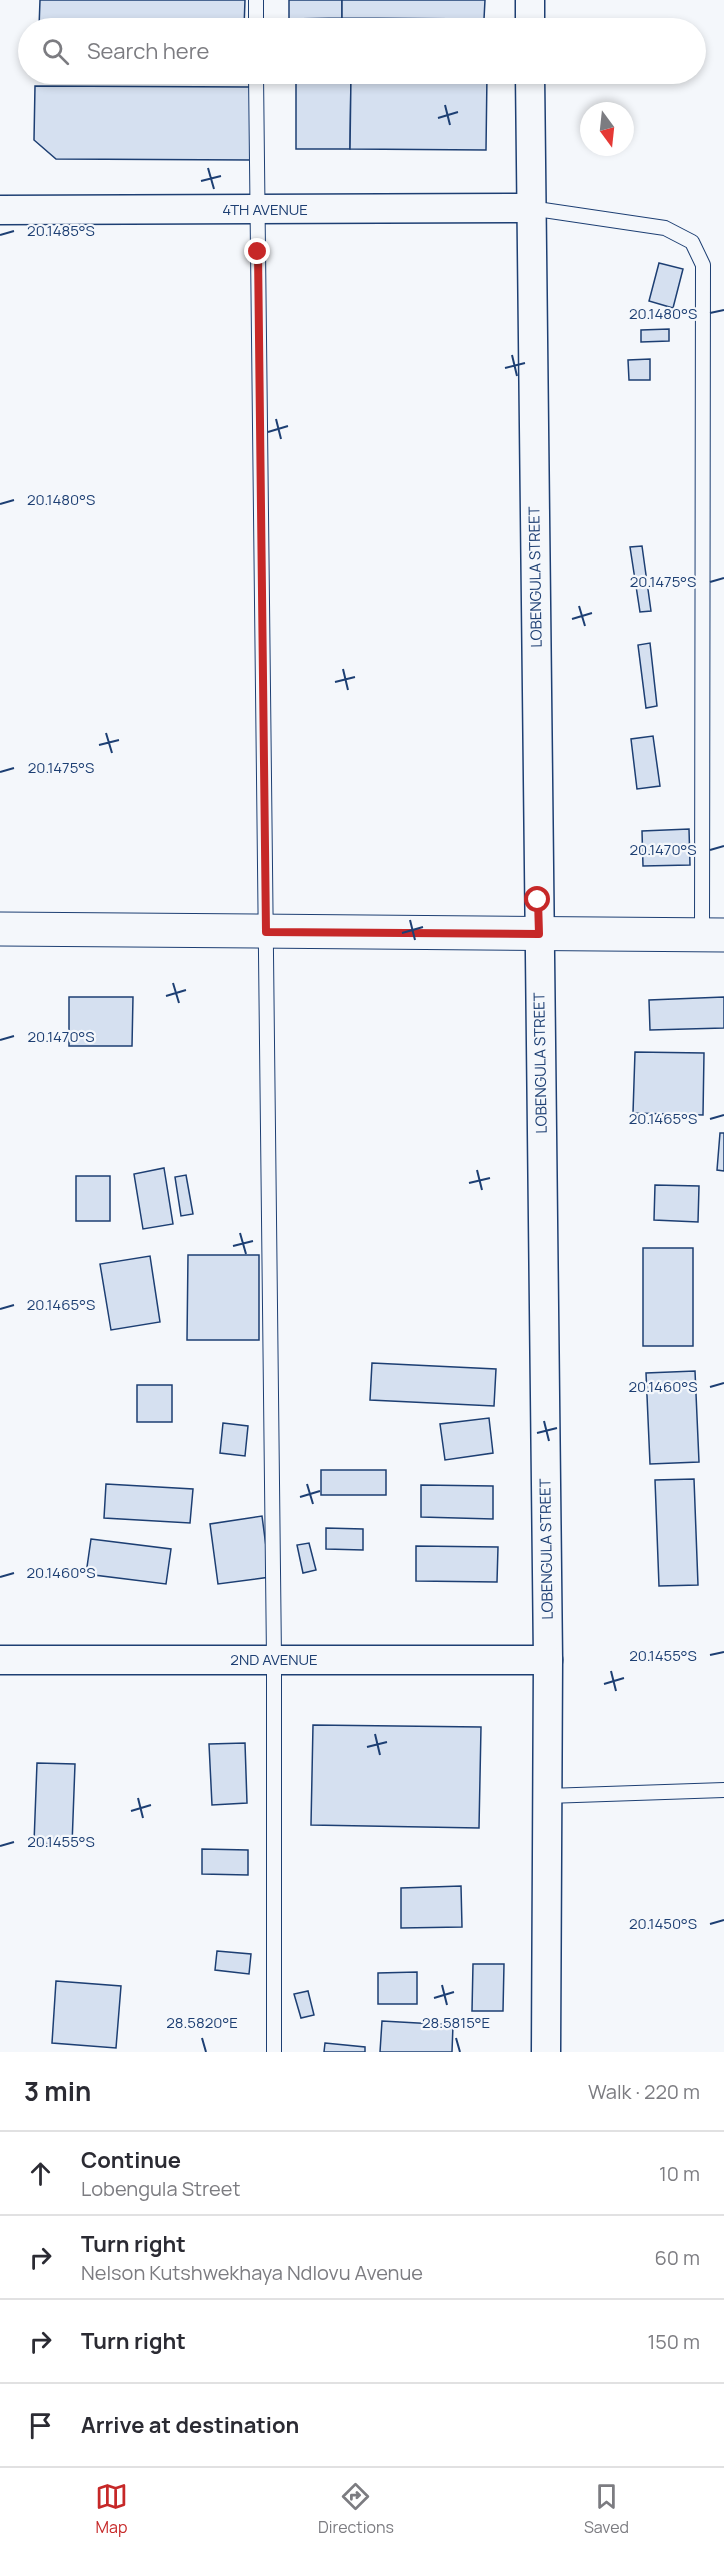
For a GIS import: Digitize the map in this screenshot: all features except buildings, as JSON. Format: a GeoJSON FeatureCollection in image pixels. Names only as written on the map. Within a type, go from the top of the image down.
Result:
{"type":"FeatureCollection","features":[{"type":"Feature","properties":{"kind":"street"},"geometry":{"type":"LineString","coordinates":[[530,0],[530,18]]}},
{"type":"Feature","properties":{"kind":"street","name":"LOBENGULA STREET"},"geometry":{"type":"LineString","coordinates":[[530,84],[548,1660],[546,2052]]}},
{"type":"Feature","properties":{"kind":"street","name":"4TH AVENUE"},"geometry":{"type":"LineString","coordinates":[[0,210],[530,208]]}},
{"type":"Feature","properties":{"kind":"street"},"geometry":{"type":"LineString","coordinates":[[0,929],[713,935]]}},
{"type":"Feature","properties":{"kind":"street","name":"2ND AVENUE"},"geometry":{"type":"LineString","coordinates":[[0,1660],[548,1660]]}},
{"type":"Feature","properties":{"kind":"lane"},"geometry":{"type":"LineString","coordinates":[[256,0],[256,18]]}},
{"type":"Feature","properties":{"kind":"lane"},"geometry":{"type":"LineString","coordinates":[[256,84],[274,1659],[274,2052]]}},
{"type":"Feature","properties":{"kind":"lane"},"geometry":{"type":"LineString","coordinates":[[530,208],[665,228],[692,242],[703,265],[713,935]]}},
{"type":"Feature","properties":{"kind":"lane"},"geometry":{"type":"LineString","coordinates":[[547,1796],[724,1790]]}},
{"type":"Feature","properties":{"kind":"route"},"geometry":{"type":"LineString","coordinates":[[258,252],[266,932],[539,934],[538,900]]}}]}
